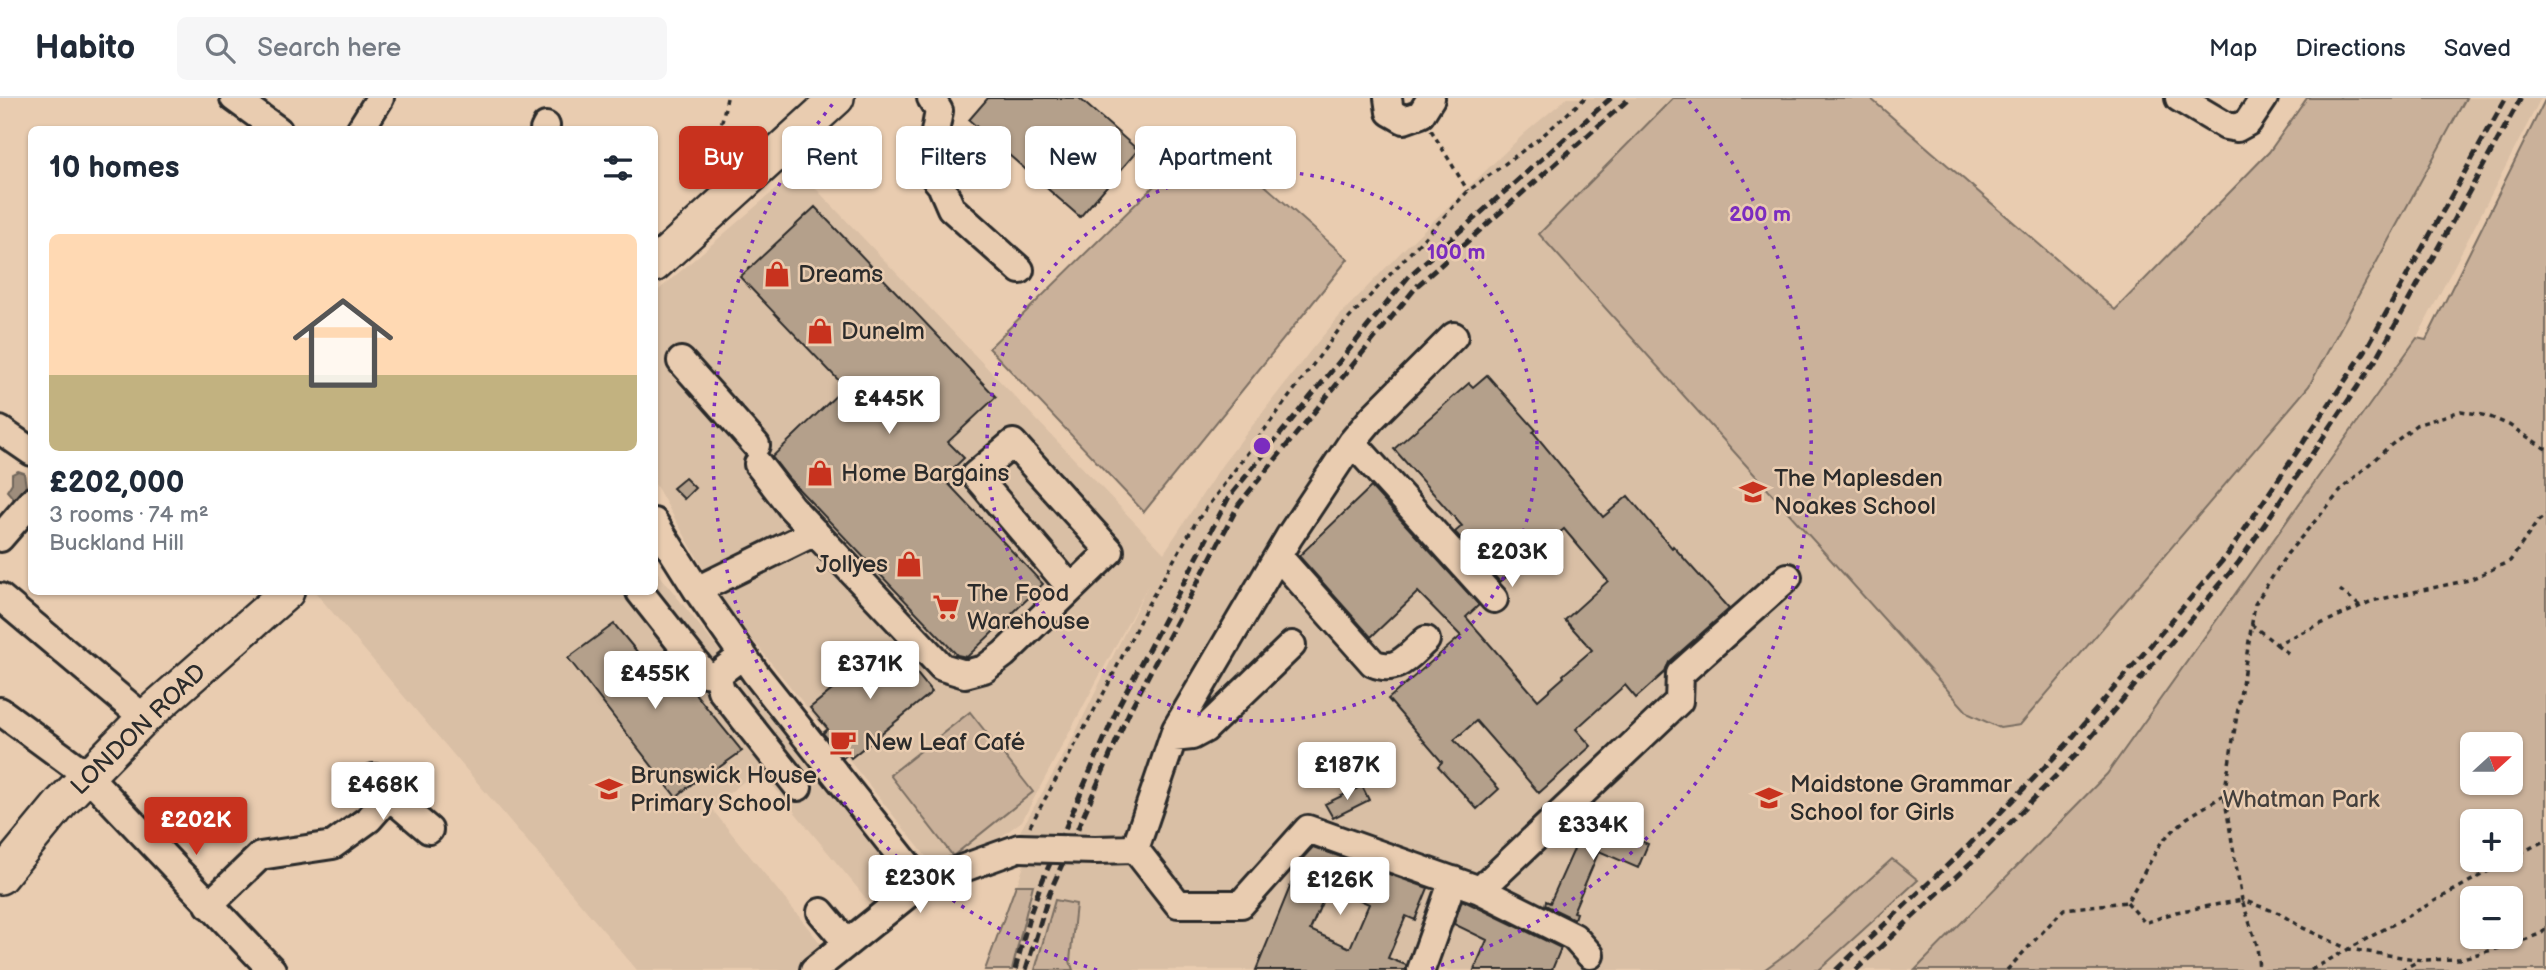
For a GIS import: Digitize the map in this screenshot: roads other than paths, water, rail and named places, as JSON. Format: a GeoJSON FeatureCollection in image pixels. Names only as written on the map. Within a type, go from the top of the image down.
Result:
{"type":"FeatureCollection","features":[{"type":"Feature","properties":{"kind":"main road"},"geometry":{"type":"LineString","coordinates":[[658,261],[837,98]]}},
{"type":"Feature","properties":{"kind":"main road","name":"LONDON ROAD"},"geometry":{"type":"LineString","coordinates":[[0,877],[87,775],[144,718],[284,595]]}},
{"type":"Feature","properties":{"kind":"street"},"geometry":{"type":"LineString","coordinates":[[234,98],[272,126]]}},
{"type":"Feature","properties":{"kind":"street"},"geometry":{"type":"LineString","coordinates":[[362,126],[380,98]]}},
{"type":"Feature","properties":{"kind":"street"},"geometry":{"type":"LineString","coordinates":[[931,98],[939,111],[930,173],[941,185],[951,208],[1020,270]]}},
{"type":"Feature","properties":{"kind":"street"},"geometry":{"type":"LineString","coordinates":[[1388,98],[1391,111],[1404,120],[1426,106]]}},
{"type":"Feature","properties":{"kind":"street"},"geometry":{"type":"LineString","coordinates":[[2179,98],[2226,126],[2237,128],[2248,122],[2264,98]]}},
{"type":"Feature","properties":{"kind":"street"},"geometry":{"type":"LineString","coordinates":[[1135,849],[1173,738],[1207,673],[1278,556],[1352,442],[1372,418],[1454,336]]}},
{"type":"Feature","properties":{"kind":"street"},"geometry":{"type":"LineString","coordinates":[[681,361],[757,455],[791,507],[942,667],[965,674],[984,669],[1004,654],[1110,551],[1013,443],[975,475],[1071,588]]}},
{"type":"Feature","properties":{"kind":"street"},"geometry":{"type":"LineString","coordinates":[[0,430],[28,449]]}},
{"type":"Feature","properties":{"kind":"street"},"geometry":{"type":"LineString","coordinates":[[1352,442],[1494,599]]}},
{"type":"Feature","properties":{"kind":"street"},"geometry":{"type":"LineString","coordinates":[[0,538],[28,506]]}},
{"type":"Feature","properties":{"kind":"street"},"geometry":{"type":"LineString","coordinates":[[658,530],[750,665],[922,883]]}},
{"type":"Feature","properties":{"kind":"street"},"geometry":{"type":"LineString","coordinates":[[697,590],[815,532]]}},
{"type":"Feature","properties":{"kind":"street"},"geometry":{"type":"LineString","coordinates":[[1278,556],[1373,663],[1385,668],[1394,667],[1426,640]]}},
{"type":"Feature","properties":{"kind":"street"},"geometry":{"type":"LineString","coordinates":[[1480,890],[1679,701],[1680,674],[1788,577]]}},
{"type":"Feature","properties":{"kind":"street"},"geometry":{"type":"LineString","coordinates":[[642,595],[704,673],[717,675],[750,665]]}},
{"type":"Feature","properties":{"kind":"street"},"geometry":{"type":"LineString","coordinates":[[0,597],[144,718]]}},
{"type":"Feature","properties":{"kind":"street"},"geometry":{"type":"LineString","coordinates":[[1173,738],[1192,736],[1205,729],[1292,645]]}},
{"type":"Feature","properties":{"kind":"street"},"geometry":{"type":"LineString","coordinates":[[717,675],[722,690],[798,787]]}},
{"type":"Feature","properties":{"kind":"street"},"geometry":{"type":"LineString","coordinates":[[0,711],[87,775],[272,970]]}},
{"type":"Feature","properties":{"kind":"street"},"geometry":{"type":"LineString","coordinates":[[209,905],[260,856],[333,845],[369,819],[382,787],[429,830]]}},
{"type":"Feature","properties":{"kind":"street"},"geometry":{"type":"LineString","coordinates":[[1135,849],[1178,904],[1241,904],[1308,829],[1480,890],[1574,937],[1590,956]]}},
{"type":"Feature","properties":{"kind":"street"},"geometry":{"type":"LineString","coordinates":[[814,970],[922,883],[1019,848],[1135,849]]}},
{"type":"Feature","properties":{"kind":"street"},"geometry":{"type":"LineString","coordinates":[[1421,970],[1453,880]]}},
{"type":"Feature","properties":{"kind":"street"},"geometry":{"type":"LineString","coordinates":[[821,912],[846,943]]}},
{"type":"Feature","properties":{"kind":"railway"},"geometry":{"type":"LineString","coordinates":[[1015,970],[1041,884],[1119,705],[1229,497],[1409,276],[1611,98]]}},
{"type":"Feature","properties":{"kind":"railway"},"geometry":{"type":"LineString","coordinates":[[1026,970],[1049,894],[1130,710],[1239,504],[1418,285],[1630,98]]}},
{"type":"Feature","properties":{"kind":"railway"},"geometry":{"type":"LineString","coordinates":[[1836,970],[1969,845],[2066,745],[2228,554],[2365,351],[2506,98]]}},
{"type":"Feature","properties":{"kind":"railway"},"geometry":{"type":"LineString","coordinates":[[1856,970],[1979,855],[2076,755],[2239,562],[2377,358],[2521,98]]}},
{"type":"Feature","properties":{"kind":"place","name":"Dreams"},"geometry":{"type":"Point","coordinates":[777,274]}},
{"type":"Feature","properties":{"kind":"place","name":"Dunelm"},"geometry":{"type":"Point","coordinates":[820,331]}},
{"type":"Feature","properties":{"kind":"place","name":"Home Bargains"},"geometry":{"type":"Point","coordinates":[820,473]}},
{"type":"Feature","properties":{"kind":"place","name":"The Maplesden Noakes School"},"geometry":{"type":"Point","coordinates":[1753,492]}},
{"type":"Feature","properties":{"kind":"place","name":"Jollyes"},"geometry":{"type":"Point","coordinates":[909,564]}},
{"type":"Feature","properties":{"kind":"place","name":"The Food Warehouse"},"geometry":{"type":"Point","coordinates":[946,607]}},
{"type":"Feature","properties":{"kind":"place","name":"New Leaf Café"},"geometry":{"type":"Point","coordinates":[843,742]}},
{"type":"Feature","properties":{"kind":"place","name":"Brunswick House Primary School"},"geometry":{"type":"Point","coordinates":[609,789]}},
{"type":"Feature","properties":{"kind":"place","name":"Maidstone Grammar School for Girls"},"geometry":{"type":"Point","coordinates":[1769,798]}},
{"type":"Feature","properties":{"kind":"park label","name":"Whatman Park"},"geometry":{"type":"Point","coordinates":[2301,799]}}]}
